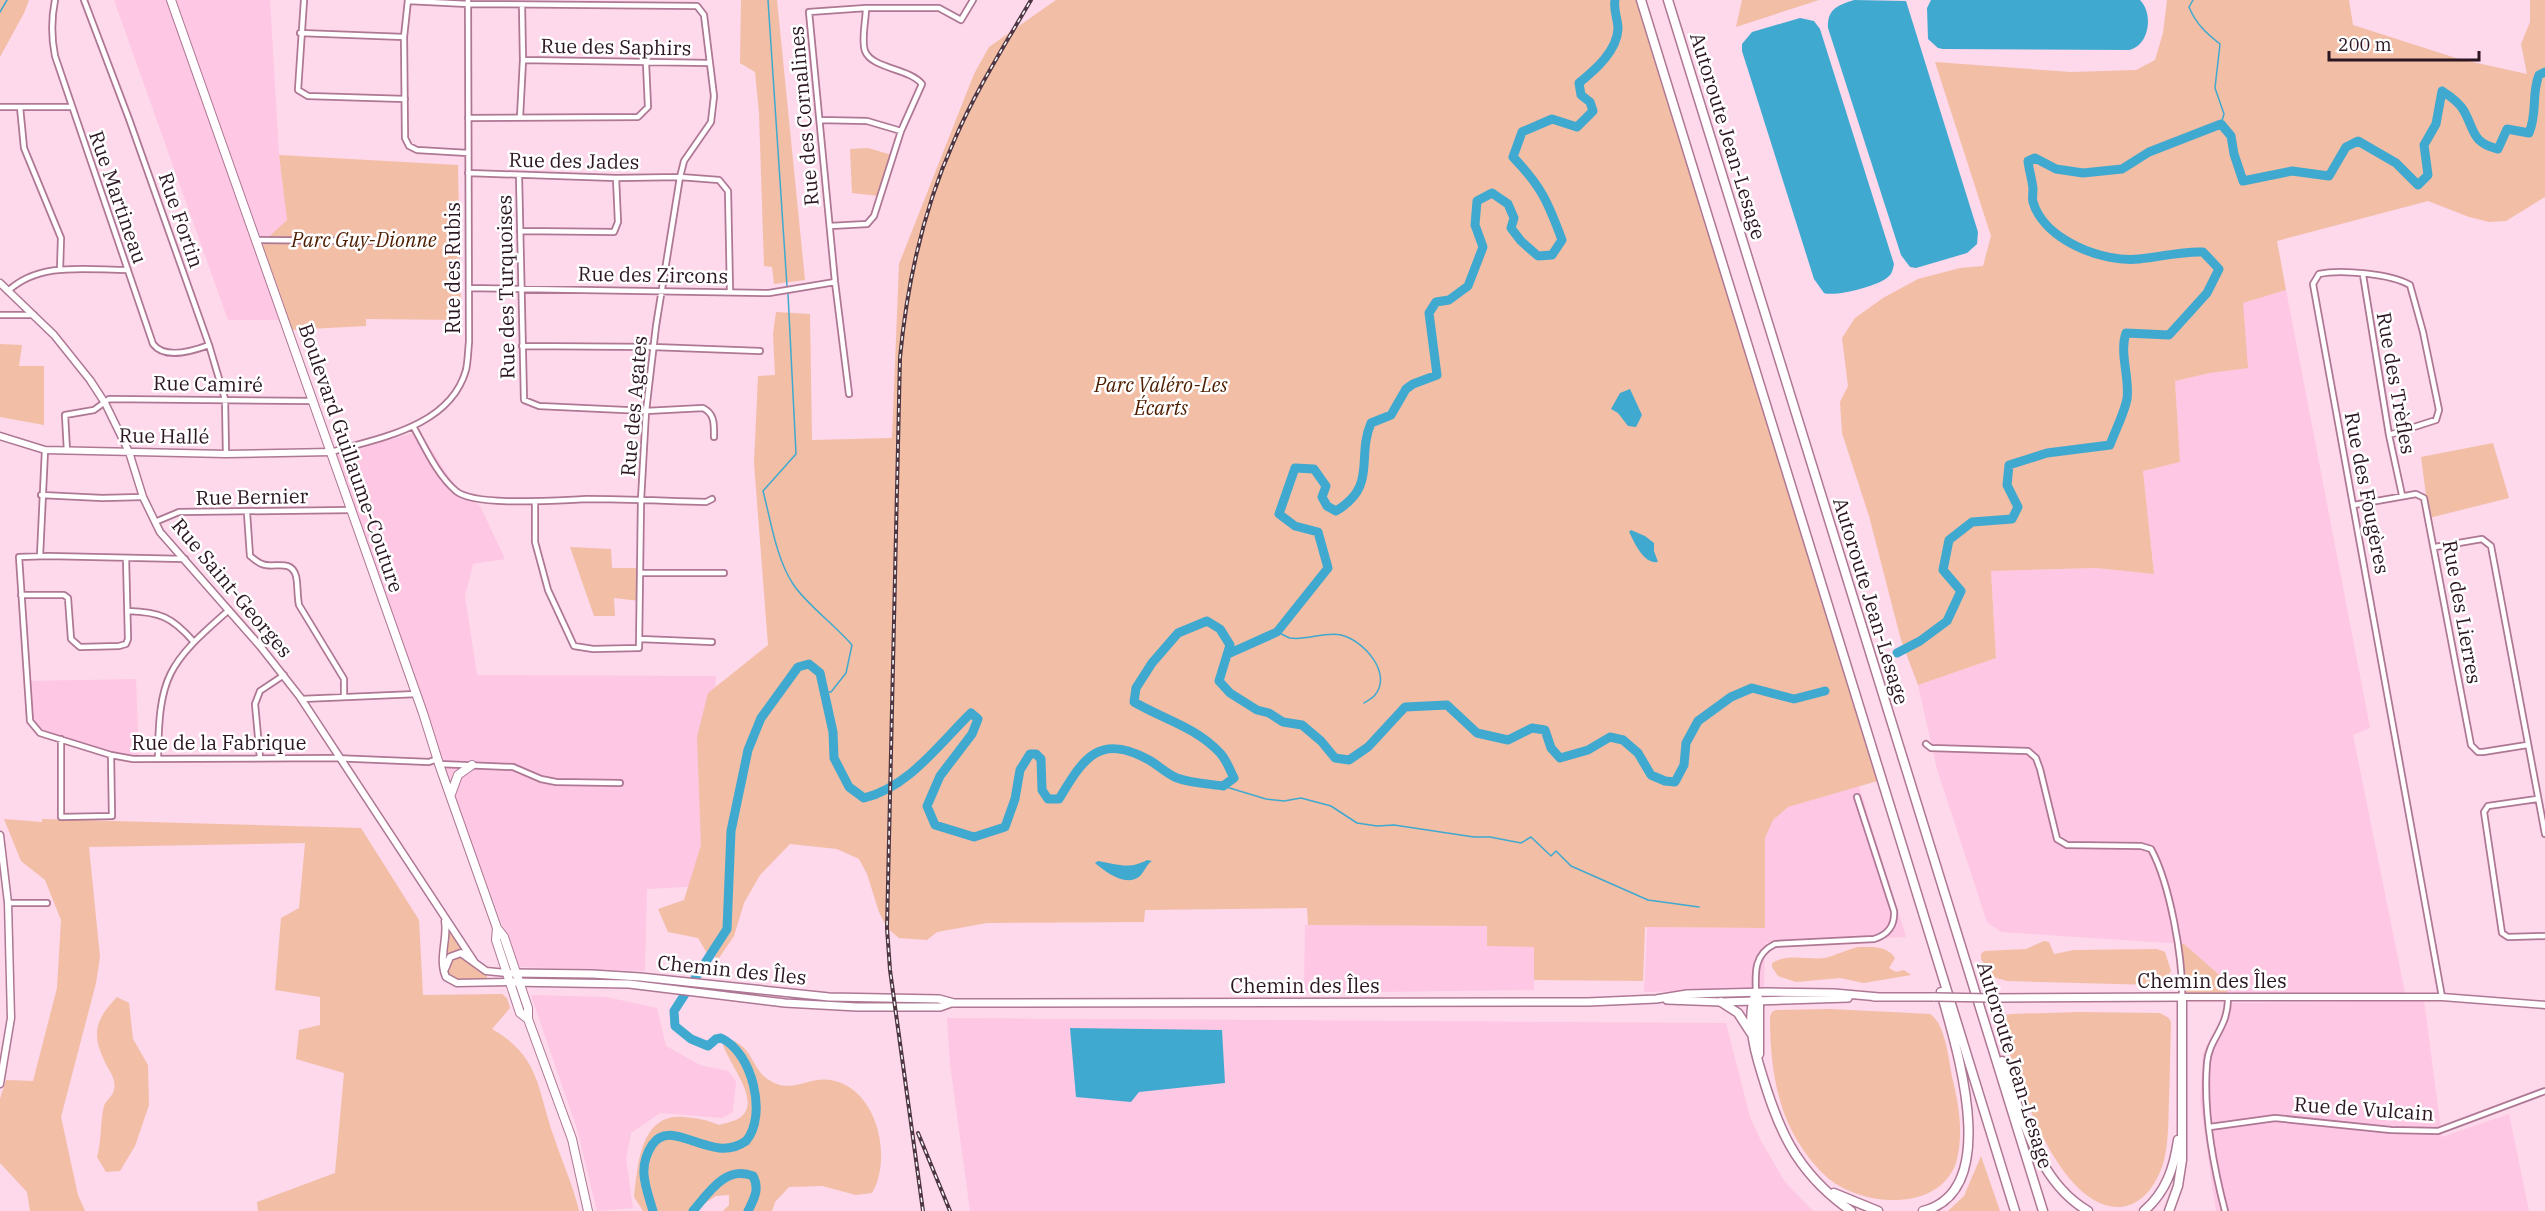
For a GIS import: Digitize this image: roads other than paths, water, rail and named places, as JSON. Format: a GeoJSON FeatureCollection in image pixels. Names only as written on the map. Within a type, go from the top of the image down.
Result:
{"type":"FeatureCollection","features":[{"type":"Feature","properties":{"kind":"highway"},"geometry":{"type":"LineString","coordinates":[[1641,0],[1930,942],[2015,1211]]}},
{"type":"Feature","properties":{"kind":"highway","name":"Autoroute Jean-Lesage"},"geometry":{"type":"LineString","coordinates":[[1668,0],[2043,1211]]}},
{"type":"Feature","properties":{"kind":"highway"},"geometry":{"type":"LineString","coordinates":[[1923,1211],[1946,1198],[1959,1180],[1967,1156],[1969,1130],[1964,1088],[1930,942]]}},
{"type":"Feature","properties":{"kind":"highway"},"geometry":{"type":"LineString","coordinates":[[2169,1211],[2178,1186],[2182,1160],[2182,997]]}},
{"type":"Feature","properties":{"kind":"highway"},"geometry":{"type":"LineString","coordinates":[[1756,998],[1752,1034],[1764,1085],[1780,1128],[1804,1167],[1826,1192],[1851,1211]]}},
{"type":"Feature","properties":{"kind":"highway"},"geometry":{"type":"LineString","coordinates":[[1756,998],[1758,1061]]}},
{"type":"Feature","properties":{"kind":"highway"},"geometry":{"type":"LineString","coordinates":[[1721,1002],[1738,1013],[1752,1034]]}},
{"type":"Feature","properties":{"kind":"highway"},"geometry":{"type":"LineString","coordinates":[[1980,1005],[1988,1020],[2039,1157],[2066,1194],[2088,1211]]}},
{"type":"Feature","properties":{"kind":"highway"},"geometry":{"type":"LineString","coordinates":[[2144,1211],[2158,1196],[2170,1174],[2181,1122]]}},
{"type":"Feature","properties":{"kind":"highway"},"geometry":{"type":"LineString","coordinates":[[1822,1186],[1843,1198],[1878,1211]]}},
{"type":"Feature","properties":{"kind":"main road","name":"Boulevard Guillaume-Couture"},"geometry":{"type":"LineString","coordinates":[[171,0],[417,694],[438,761],[497,928],[504,937],[528,1008],[528,1019],[572,1139],[588,1211]]}},
{"type":"Feature","properties":{"kind":"main road"},"geometry":{"type":"LineString","coordinates":[[451,794],[458,775],[472,765]]}},
{"type":"Feature","properties":{"kind":"main road","name":"Boulevard Guillaume-Couture"},"geometry":{"type":"LineString","coordinates":[[497,928],[496,940],[520,1013],[528,1019]]}},
{"type":"Feature","properties":{"kind":"main road","name":"Chemin des Îles"},"geometry":{"type":"LineString","coordinates":[[507,974],[592,974],[679,981],[701,988]]}},
{"type":"Feature","properties":{"kind":"main road","name":"Chemin des Îles"},"geometry":{"type":"LineString","coordinates":[[510,982],[629,984],[829,997],[939,999],[954,1003],[1495,1003],[1656,999],[1721,1002],[1756,998]]}},
{"type":"Feature","properties":{"kind":"main road","name":"Chemin des Îles"},"geometry":{"type":"LineString","coordinates":[[1656,999],[1687,994],[1756,998],[2182,997]]}},
{"type":"Feature","properties":{"kind":"street","name":"Rue Martineau"},"geometry":{"type":"LineString","coordinates":[[55,0],[51,18],[51,39],[153,344],[157,350],[162,352],[189,352],[209,345]]}},
{"type":"Feature","properties":{"kind":"street","name":"Rue Fortin"},"geometry":{"type":"LineString","coordinates":[[84,0],[209,345],[225,399],[226,454]]}},
{"type":"Feature","properties":{"kind":"street"},"geometry":{"type":"LineString","coordinates":[[304,0],[298,90],[308,96],[405,99]]}},
{"type":"Feature","properties":{"kind":"street","name":"Rue des Cornalines"},"geometry":{"type":"LineString","coordinates":[[849,394],[835,282],[809,12],[866,8],[939,8],[961,20],[973,0]]}},
{"type":"Feature","properties":{"kind":"street"},"geometry":{"type":"LineString","coordinates":[[468,153],[417,150],[409,146],[405,138],[404,37],[408,1],[522,4],[523,60],[520,117]]}},
{"type":"Feature","properties":{"kind":"street","name":"Rue des Rubis"},"geometry":{"type":"LineString","coordinates":[[331,452],[412,426],[438,411],[454,395],[466,370],[469,342],[468,2]]}},
{"type":"Feature","properties":{"kind":"street","name":"Rue des Agates"},"geometry":{"type":"LineString","coordinates":[[522,4],[697,6],[704,15],[714,96],[711,122],[684,161],[680,177],[653,347],[646,411],[641,500],[640,639]]}},
{"type":"Feature","properties":{"kind":"street"},"geometry":{"type":"LineString","coordinates":[[830,226],[867,224],[874,216],[901,131],[922,84],[916,77],[870,60],[864,50],[866,8]]}},
{"type":"Feature","properties":{"kind":"street"},"geometry":{"type":"LineString","coordinates":[[300,33],[404,37]]}},
{"type":"Feature","properties":{"kind":"street","name":"Rue des Saphirs"},"geometry":{"type":"LineString","coordinates":[[523,60],[709,63]]}},
{"type":"Feature","properties":{"kind":"street"},"geometry":{"type":"LineString","coordinates":[[468,118],[638,117],[648,107],[646,63]]}},
{"type":"Feature","properties":{"kind":"street"},"geometry":{"type":"LineString","coordinates":[[20,107],[24,148],[61,238],[60,270]]}},
{"type":"Feature","properties":{"kind":"street"},"geometry":{"type":"LineString","coordinates":[[0,108],[72,107]]}},
{"type":"Feature","properties":{"kind":"street"},"geometry":{"type":"LineString","coordinates":[[819,120],[867,121],[901,131]]}},
{"type":"Feature","properties":{"kind":"street","name":"Rue des Jades"},"geometry":{"type":"LineString","coordinates":[[468,173],[616,178],[680,177],[718,180],[728,191],[730,291]]}},
{"type":"Feature","properties":{"kind":"street","name":"Rue des Turquoises"},"geometry":{"type":"LineString","coordinates":[[519,176],[524,400],[530,405],[646,411],[703,408],[710,412],[714,420],[714,437]]}},
{"type":"Feature","properties":{"kind":"street"},"geometry":{"type":"LineString","coordinates":[[520,231],[614,231],[618,222],[616,178]]}},
{"type":"Feature","properties":{"kind":"street"},"geometry":{"type":"LineString","coordinates":[[256,240],[371,241]]}},
{"type":"Feature","properties":{"kind":"street"},"geometry":{"type":"LineString","coordinates":[[8,291],[29,275],[60,270],[128,270]]}},
{"type":"Feature","properties":{"kind":"street","name":"Rue des Fougères"},"geometry":{"type":"LineString","coordinates":[[2389,435],[2436,420],[2439,410],[2423,332],[2410,285],[2401,280],[2363,275],[2325,273],[2315,277],[2313,284],[2442,997]]}},
{"type":"Feature","properties":{"kind":"street","name":"Rue des Trèfles"},"geometry":{"type":"LineString","coordinates":[[2363,275],[2389,435],[2402,495]]}},
{"type":"Feature","properties":{"kind":"street","name":"Rue des Zircons"},"geometry":{"type":"LineString","coordinates":[[469,288],[663,289],[769,293],[835,282]]}},
{"type":"Feature","properties":{"kind":"street","name":"Rue Saint-Georges"},"geometry":{"type":"LineString","coordinates":[[0,284],[66,349],[105,403],[129,452],[143,497],[160,531],[302,699],[475,963]]}},
{"type":"Feature","properties":{"kind":"street"},"geometry":{"type":"LineString","coordinates":[[0,315],[34,315]]}},
{"type":"Feature","properties":{"kind":"street"},"geometry":{"type":"LineString","coordinates":[[522,346],[760,351]]}},
{"type":"Feature","properties":{"kind":"street","name":"Rue Camiré"},"geometry":{"type":"LineString","coordinates":[[68,451],[65,415],[94,411],[109,399],[313,401]]}},
{"type":"Feature","properties":{"kind":"street"},"geometry":{"type":"LineString","coordinates":[[412,426],[433,462],[457,492],[476,498],[535,502],[586,499],[706,502],[712,499]]}},
{"type":"Feature","properties":{"kind":"street","name":"Rue Hallé"},"geometry":{"type":"LineString","coordinates":[[0,436],[45,450],[226,454],[331,452]]}},
{"type":"Feature","properties":{"kind":"street"},"geometry":{"type":"LineString","coordinates":[[45,450],[41,495],[40,556],[185,560]]}},
{"type":"Feature","properties":{"kind":"street","name":"Rue des Lierres"},"geometry":{"type":"LineString","coordinates":[[2402,495],[2416,494],[2424,498],[2471,745],[2478,752],[2527,745]]}},
{"type":"Feature","properties":{"kind":"street"},"geometry":{"type":"LineString","coordinates":[[41,495],[102,498],[143,497]]}},
{"type":"Feature","properties":{"kind":"street"},"geometry":{"type":"LineString","coordinates":[[2354,505],[2402,495]]}},
{"type":"Feature","properties":{"kind":"street"},"geometry":{"type":"LineString","coordinates":[[535,502],[535,542],[548,590],[574,646],[593,649],[639,648],[640,639],[712,642]]}},
{"type":"Feature","properties":{"kind":"street","name":"Rue Bernier"},"geometry":{"type":"LineString","coordinates":[[156,522],[179,512],[351,510]]}},
{"type":"Feature","properties":{"kind":"street"},"geometry":{"type":"LineString","coordinates":[[247,513],[250,556],[263,565],[283,564],[293,570],[299,605],[344,679],[344,695]]}},
{"type":"Feature","properties":{"kind":"street"},"geometry":{"type":"LineString","coordinates":[[2435,547],[2482,539],[2491,546],[2545,834]]}},
{"type":"Feature","properties":{"kind":"street","name":"Rue de la Fabrique"},"geometry":{"type":"LineString","coordinates":[[40,556],[19,557],[30,721],[34,729],[40,733],[111,755],[158,759],[341,758],[438,761],[513,767],[541,779],[556,782],[620,783]]}},
{"type":"Feature","properties":{"kind":"street"},"geometry":{"type":"LineString","coordinates":[[21,595],[64,595],[68,598],[71,639],[80,647],[126,644],[128,611],[126,558]]}},
{"type":"Feature","properties":{"kind":"street"},"geometry":{"type":"LineString","coordinates":[[641,573],[724,573]]}},
{"type":"Feature","properties":{"kind":"street"},"geometry":{"type":"LineString","coordinates":[[158,759],[161,697],[169,674],[193,641],[229,610]]}},
{"type":"Feature","properties":{"kind":"street"},"geometry":{"type":"LineString","coordinates":[[128,611],[164,616],[178,624],[193,641]]}},
{"type":"Feature","properties":{"kind":"street"},"geometry":{"type":"LineString","coordinates":[[260,758],[255,704],[260,691],[284,675]]}},
{"type":"Feature","properties":{"kind":"street"},"geometry":{"type":"LineString","coordinates":[[302,699],[344,695],[417,694]]}},
{"type":"Feature","properties":{"kind":"street"},"geometry":{"type":"LineString","coordinates":[[61,739],[61,817],[112,816],[111,755]]}},
{"type":"Feature","properties":{"kind":"street"},"geometry":{"type":"LineString","coordinates":[[1926,744],[1931,748],[2028,751],[2036,758],[2040,769],[2056,839],[2067,845],[2141,846],[2151,849],[2160,866],[2181,961],[2182,997]]}},
{"type":"Feature","properties":{"kind":"street"},"geometry":{"type":"LineString","coordinates":[[1756,998],[1757,960],[1769,947],[1775,944],[1874,939],[1884,935],[1892,927],[1894,911],[1857,798]]}},
{"type":"Feature","properties":{"kind":"street"},"geometry":{"type":"LineString","coordinates":[[2537,799],[2488,806],[2484,812],[2502,933],[2508,937],[2545,936]]}},
{"type":"Feature","properties":{"kind":"street"},"geometry":{"type":"LineString","coordinates":[[0,835],[8,903],[11,1018],[0,1084]]}},
{"type":"Feature","properties":{"kind":"street"},"geometry":{"type":"LineString","coordinates":[[8,903],[47,903]]}},
{"type":"Feature","properties":{"kind":"street"},"geometry":{"type":"LineString","coordinates":[[445,917],[447,930],[442,962],[444,972],[452,981],[457,983],[510,982]]}},
{"type":"Feature","properties":{"kind":"street"},"geometry":{"type":"LineString","coordinates":[[444,972],[450,957],[462,953],[490,973],[507,974]]}},
{"type":"Feature","properties":{"kind":"street","name":"Chemin des Îles"},"geometry":{"type":"LineString","coordinates":[[2182,997],[2442,997],[2545,1005]]}},
{"type":"Feature","properties":{"kind":"street"},"geometry":{"type":"LineString","coordinates":[[2225,1211],[2218,1184],[2210,1127],[2207,1063],[2211,1048],[2225,1023],[2228,998]]}},
{"type":"Feature","properties":{"kind":"street","name":"Rue de Vulcain"},"geometry":{"type":"LineString","coordinates":[[2210,1127],[2275,1118],[2391,1130],[2438,1131],[2545,1091]]}},
{"type":"Feature","properties":{"kind":"water"},"geometry":{"type":"Polygon","coordinates":[[[1854,0],[1906,1],[1978,232],[1977,244],[1967,253],[1916,268],[1910,267],[1901,255],[1828,28],[1829,16],[1832,12],[1854,0]]]}},
{"type":"Feature","properties":{"kind":"water"},"geometry":{"type":"Polygon","coordinates":[[[1931,0],[2140,0],[2147,13],[2148,21],[2145,36],[2136,47],[2129,50],[1943,49],[1938,48],[1928,39],[1927,8],[1931,0]]]}},
{"type":"Feature","properties":{"kind":"water"},"geometry":{"type":"Polygon","coordinates":[[[1800,18],[1814,21],[1820,29],[1894,264],[1893,270],[1883,280],[1847,292],[1824,293],[1814,279],[1742,51],[1742,44],[1752,32],[1800,18]]]}},
{"type":"Feature","properties":{"kind":"water"},"geometry":{"type":"Polygon","coordinates":[[[1630,389],[1642,415],[1636,427],[1628,426],[1618,413],[1611,409],[1620,393],[1630,389]]]}},
{"type":"Feature","properties":{"kind":"water"},"geometry":{"type":"Polygon","coordinates":[[[1631,530],[1654,543],[1658,562],[1648,560],[1644,556],[1629,532],[1631,530]]]}},
{"type":"Feature","properties":{"kind":"water"},"geometry":{"type":"Polygon","coordinates":[[[1147,860],[1152,861],[1140,876],[1129,880],[1116,877],[1095,863],[1098,861],[1129,866],[1147,860]]]}},
{"type":"Feature","properties":{"kind":"water"},"geometry":{"type":"Polygon","coordinates":[[[1070,1028],[1222,1030],[1225,1083],[1139,1092],[1131,1102],[1076,1097],[1070,1028]]]}},
{"type":"Feature","properties":{"kind":"waterway"},"geometry":{"type":"LineString","coordinates":[[0,12],[7,0]]}},
{"type":"Feature","properties":{"kind":"waterway"},"geometry":{"type":"LineString","coordinates":[[768,0],[787,286]]}},
{"type":"Feature","properties":{"kind":"waterway"},"geometry":{"type":"LineString","coordinates":[[1228,654],[1277,632],[1328,568],[1318,532],[1295,526],[1279,514],[1295,468],[1314,469],[1326,486],[1322,497],[1327,506],[1336,511],[1357,492],[1362,481],[1365,448],[1371,423],[1391,415],[1406,389],[1437,375],[1429,313],[1436,302],[1449,300],[1468,286],[1483,247],[1475,225],[1477,201],[1492,193],[1508,204],[1514,218],[1511,228],[1521,241],[1538,256],[1552,255],[1562,240],[1543,195],[1513,157],[1522,132],[1552,119],[1577,127],[1593,111],[1590,102],[1581,95],[1579,83],[1598,66],[1614,45],[1618,29],[1615,0]]}},
{"type":"Feature","properties":{"kind":"waterway"},"geometry":{"type":"LineString","coordinates":[[2193,0],[2189,7],[2198,23],[2220,44],[2215,88],[2224,114],[2221,124]]}},
{"type":"Feature","properties":{"kind":"waterway"},"geometry":{"type":"LineString","coordinates":[[1897,653],[1920,641],[1947,621],[1961,591],[1943,570],[1949,540],[1972,522],[2012,519],[2018,507],[2007,485],[2009,465],[2047,453],[2110,445],[2127,399],[2124,357],[2126,333],[2169,335],[2207,293],[2219,269],[2203,252],[2125,259],[2093,253],[2062,238],[2039,216],[2033,202],[2028,161],[2035,158],[2056,169],[2083,173],[2122,169],[2149,152],[2221,124],[2231,136],[2243,181],[2292,171],[2329,176],[2346,147],[2358,141],[2396,163],[2418,185],[2428,175],[2424,145],[2436,124],[2442,91],[2462,108],[2479,140],[2498,149],[2507,129],[2529,133],[2532,125],[2535,89],[2539,75],[2545,72]]}},
{"type":"Feature","properties":{"kind":"waterway"},"geometry":{"type":"LineString","coordinates":[[788,294],[796,454],[763,491],[778,551],[787,574],[805,599],[852,645],[846,673],[831,692],[826,692]]}},
{"type":"Feature","properties":{"kind":"waterway"},"geometry":{"type":"LineString","coordinates":[[653,1211],[644,1170],[647,1153],[660,1137],[670,1135],[719,1148],[733,1147],[746,1141],[753,1130],[756,1101],[753,1085],[741,1056],[732,1045],[721,1038],[708,1046],[691,1039],[675,1026],[674,1011],[727,929],[731,831],[748,750],[761,718],[798,667],[809,664],[820,673],[833,732],[834,758],[849,787],[864,798],[880,792],[909,774],[935,751],[971,713],[978,719],[972,734],[940,776],[927,806],[935,825],[974,837],[1005,827],[1015,799],[1020,770],[1030,754],[1036,754],[1041,759],[1042,790],[1048,799],[1059,799],[1085,762],[1094,754],[1105,749],[1132,752],[1173,776],[1188,781],[1223,786],[1234,778],[1224,758],[1201,736],[1134,702],[1136,688],[1152,663],[1178,633],[1207,621],[1220,629],[1230,645],[1219,681],[1230,693],[1257,710],[1269,713],[1283,722],[1302,725],[1321,741],[1335,758],[1349,760],[1368,747],[1405,707],[1447,705],[1477,733],[1508,740],[1532,728],[1545,730],[1551,748],[1560,758],[1588,750],[1610,737],[1623,740],[1638,753],[1651,775],[1665,781],[1675,782],[1684,765],[1686,743],[1698,721],[1731,697],[1752,688],[1794,699],[1825,691]]}},
{"type":"Feature","properties":{"kind":"waterway"},"geometry":{"type":"LineString","coordinates":[[1277,632],[1296,639],[1335,634],[1358,643],[1373,659],[1380,677],[1380,686],[1375,695],[1364,703]]}},
{"type":"Feature","properties":{"kind":"waterway"},"geometry":{"type":"LineString","coordinates":[[1223,786],[1266,799],[1284,801],[1301,798],[1331,806],[1357,823],[1377,826],[1394,825],[1521,843],[1531,837],[1551,856],[1556,851],[1571,866],[1648,900],[1699,907]]}},
{"type":"Feature","properties":{"kind":"waterway"},"geometry":{"type":"LineString","coordinates":[[693,1211],[719,1182],[734,1174],[753,1176],[755,1181],[755,1194],[748,1211]]}},
{"type":"Feature","properties":{"kind":"railway"},"geometry":{"type":"LineString","coordinates":[[923,1211],[890,970],[887,928],[900,358],[912,275],[933,193],[971,105],[1031,0]]}},
{"type":"Feature","properties":{"kind":"railway"},"geometry":{"type":"LineString","coordinates":[[918,1133],[950,1211]]}},
{"type":"Feature","properties":{"kind":"park label","name":"Parc Guy-Dionne"},"geometry":{"type":"Point","coordinates":[364,240]}},
{"type":"Feature","properties":{"kind":"park label","name":"Parc Valéro-Les Écarts"},"geometry":{"type":"Point","coordinates":[1161,396]}}]}
